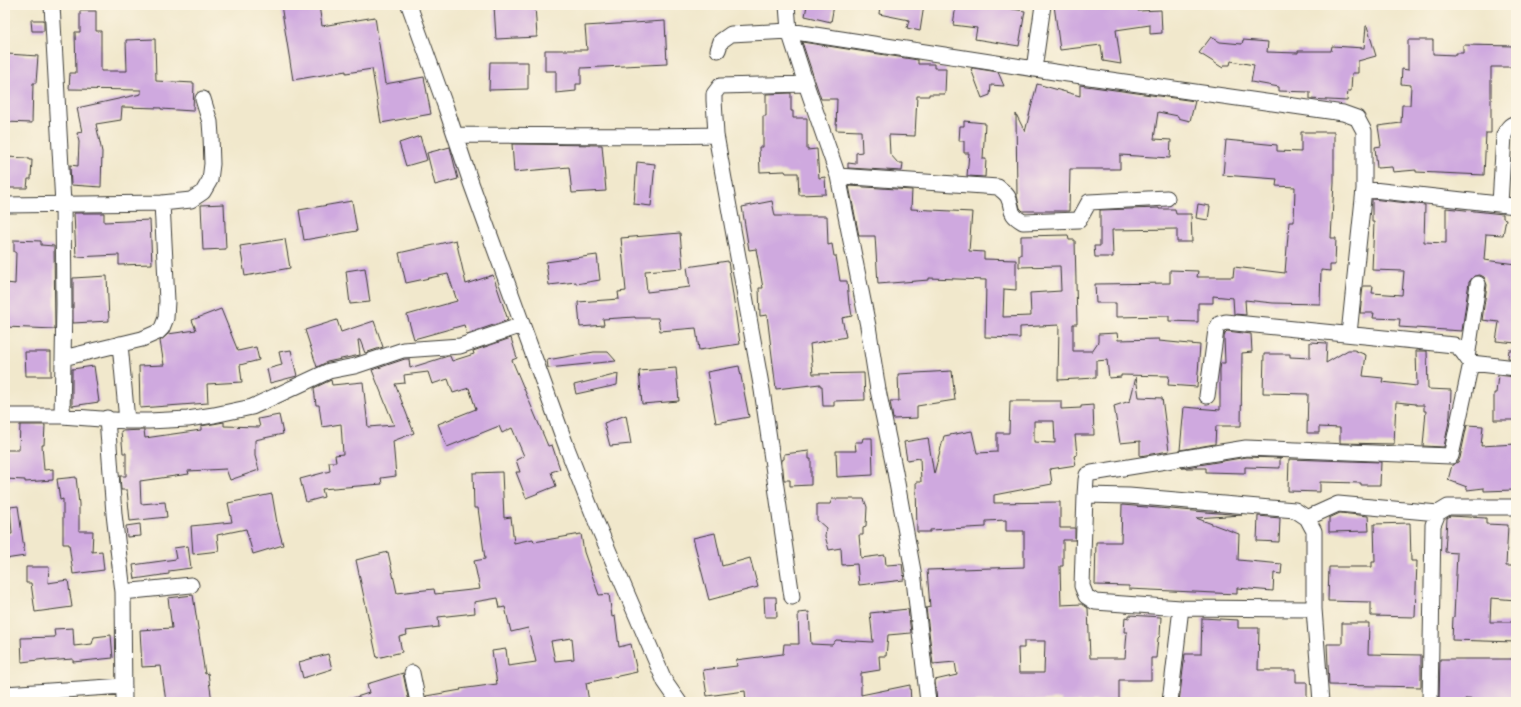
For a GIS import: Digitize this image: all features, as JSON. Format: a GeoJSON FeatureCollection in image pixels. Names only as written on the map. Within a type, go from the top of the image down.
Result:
{"type":"FeatureCollection","features":[{"type":"Feature","properties":{"kind":"street"},"geometry":{"type":"LineString","coordinates":[[52,5],[63,204],[64,304],[62,416]]}},
{"type":"Feature","properties":{"kind":"street"},"geometry":{"type":"LineString","coordinates":[[409,5],[471,183],[567,448],[597,524],[665,682],[679,702]]}},
{"type":"Feature","properties":{"kind":"street"},"geometry":{"type":"LineString","coordinates":[[787,5],[789,31],[838,176],[868,326],[878,390],[899,495],[912,571],[928,702]]}},
{"type":"Feature","properties":{"kind":"street"},"geometry":{"type":"LineString","coordinates":[[1034,69],[1043,5]]}},
{"type":"Feature","properties":{"kind":"street"},"geometry":{"type":"LineString","coordinates":[[718,50],[721,41],[730,34],[789,31],[1186,92],[1343,113],[1357,118],[1364,131],[1364,189],[1349,334]]}},
{"type":"Feature","properties":{"kind":"street"},"geometry":{"type":"LineString","coordinates":[[792,597],[762,390],[716,135],[714,94],[720,86],[806,84]]}},
{"type":"Feature","properties":{"kind":"street"},"geometry":{"type":"LineString","coordinates":[[5,205],[162,203],[191,200],[203,192],[210,180],[212,164],[210,122],[203,99]]}},
{"type":"Feature","properties":{"kind":"street"},"geometry":{"type":"LineString","coordinates":[[1500,204],[1504,135],[1507,129],[1512,124],[1516,123]]}},
{"type":"Feature","properties":{"kind":"street"},"geometry":{"type":"LineString","coordinates":[[455,135],[716,135]]}},
{"type":"Feature","properties":{"kind":"street"},"geometry":{"type":"LineString","coordinates":[[838,176],[998,187],[1008,196],[1011,212],[1016,218],[1023,222],[1079,220],[1089,202],[1167,198]]}},
{"type":"Feature","properties":{"kind":"street"},"geometry":{"type":"LineString","coordinates":[[1364,189],[1516,206]]}},
{"type":"Feature","properties":{"kind":"street"},"geometry":{"type":"LineString","coordinates":[[63,358],[142,339],[158,332],[162,328],[166,318],[167,301],[162,203]]}},
{"type":"Feature","properties":{"kind":"street"},"geometry":{"type":"LineString","coordinates":[[1314,609],[1181,608],[1095,602],[1086,596],[1082,586],[1085,494],[1088,475],[1092,473],[1246,448],[1451,456],[1469,360],[1478,284]]}},
{"type":"Feature","properties":{"kind":"street"},"geometry":{"type":"LineString","coordinates":[[1207,396],[1216,330],[1219,324],[1226,322],[1454,345],[1461,348],[1469,360],[1516,368]]}},
{"type":"Feature","properties":{"kind":"street"},"geometry":{"type":"LineString","coordinates":[[5,416],[62,416],[127,420],[188,419],[252,407],[329,371],[354,366],[403,350],[460,346],[522,325]]}},
{"type":"Feature","properties":{"kind":"street"},"geometry":{"type":"LineString","coordinates":[[120,344],[127,420]]}},
{"type":"Feature","properties":{"kind":"street"},"geometry":{"type":"LineString","coordinates":[[106,418],[114,514],[123,592],[124,702]]}},
{"type":"Feature","properties":{"kind":"street"},"geometry":{"type":"LineString","coordinates":[[1085,494],[1129,496],[1295,510],[1307,518],[1314,531],[1314,609],[1321,702]]}},
{"type":"Feature","properties":{"kind":"street"},"geometry":{"type":"LineString","coordinates":[[1307,518],[1338,504],[1438,513],[1448,508],[1516,507]]}},
{"type":"Feature","properties":{"kind":"street"},"geometry":{"type":"LineString","coordinates":[[1430,702],[1433,525],[1438,513]]}},
{"type":"Feature","properties":{"kind":"street"},"geometry":{"type":"LineString","coordinates":[[123,592],[191,585]]}},
{"type":"Feature","properties":{"kind":"street"},"geometry":{"type":"LineString","coordinates":[[1170,702],[1181,608]]}},
{"type":"Feature","properties":{"kind":"street"},"geometry":{"type":"LineString","coordinates":[[412,673],[418,702]]}},
{"type":"Feature","properties":{"kind":"street"},"geometry":{"type":"LineString","coordinates":[[665,682],[669,702]]}},
{"type":"Feature","properties":{"kind":"street"},"geometry":{"type":"LineString","coordinates":[[5,694],[124,686]]}},
{"type":"Feature","properties":{"kind":"building"},"geometry":{"type":"Polygon","coordinates":[[[281,5],[319,5],[322,26],[375,17],[385,84],[424,77],[431,114],[381,123],[372,69],[346,73],[346,71],[293,80],[281,5]]]}},
{"type":"Feature","properties":{"kind":"building"},"geometry":{"type":"Polygon","coordinates":[[[494,5],[535,5],[537,37],[496,39],[494,5]]]}},
{"type":"Feature","properties":{"kind":"building"},"geometry":{"type":"Polygon","coordinates":[[[807,5],[834,5],[831,22],[805,16],[807,5]]]}},
{"type":"Feature","properties":{"kind":"building"},"geometry":{"type":"Polygon","coordinates":[[[880,5],[924,5],[920,31],[907,28],[909,20],[879,14],[880,5]]]}},
{"type":"Feature","properties":{"kind":"building"},"geometry":{"type":"Polygon","coordinates":[[[956,5],[987,5],[1025,11],[1019,46],[975,39],[977,28],[953,25],[956,5]]]}},
{"type":"Feature","properties":{"kind":"building"},"geometry":{"type":"Polygon","coordinates":[[[1054,5],[1137,5],[1138,11],[1161,10],[1162,33],[1150,34],[1150,25],[1116,30],[1121,64],[1103,61],[1101,45],[1060,50],[1054,5]]]}},
{"type":"Feature","properties":{"kind":"building"},"geometry":{"type":"Polygon","coordinates":[[[80,11],[96,11],[96,31],[101,31],[101,71],[127,71],[126,40],[155,39],[156,81],[194,83],[193,111],[122,107],[121,120],[96,124],[102,152],[101,187],[71,185],[70,165],[78,166],[79,142],[77,133],[82,132],[77,108],[141,94],[141,90],[69,89],[70,73],[76,73],[75,32],[80,32],[80,11]]]}},
{"type":"Feature","properties":{"kind":"building"},"geometry":{"type":"Polygon","coordinates":[[[31,20],[44,20],[44,31],[32,31],[31,20]]]}},
{"type":"Feature","properties":{"kind":"building"},"geometry":{"type":"Polygon","coordinates":[[[665,21],[667,64],[581,68],[581,84],[576,84],[576,91],[556,93],[556,71],[545,71],[545,50],[587,50],[585,26],[665,21]]]}},
{"type":"Feature","properties":{"kind":"building"},"geometry":{"type":"Polygon","coordinates":[[[1366,26],[1376,56],[1358,61],[1358,73],[1352,73],[1351,91],[1348,91],[1347,101],[1310,99],[1310,92],[1279,91],[1279,87],[1251,82],[1254,65],[1231,61],[1230,65],[1224,65],[1223,68],[1199,53],[1211,37],[1220,42],[1242,44],[1243,40],[1268,42],[1267,52],[1298,53],[1298,51],[1331,51],[1332,46],[1364,48],[1366,26]]]}},
{"type":"Feature","properties":{"kind":"building"},"geometry":{"type":"Polygon","coordinates":[[[1408,40],[1433,40],[1433,54],[1455,55],[1455,53],[1463,53],[1463,45],[1516,46],[1516,67],[1491,67],[1491,133],[1486,133],[1484,175],[1416,172],[1416,170],[1393,172],[1392,167],[1377,168],[1375,147],[1381,146],[1378,126],[1401,123],[1402,105],[1410,105],[1411,85],[1401,84],[1402,69],[1408,70],[1408,40]]]}},
{"type":"Feature","properties":{"kind":"building"},"geometry":{"type":"Polygon","coordinates":[[[802,42],[918,60],[918,64],[934,64],[934,68],[946,68],[945,94],[917,96],[915,136],[889,135],[890,154],[898,163],[903,163],[902,171],[848,168],[848,163],[856,164],[856,153],[862,152],[861,131],[836,130],[837,99],[821,99],[802,42]]]}},
{"type":"Feature","properties":{"kind":"building"},"geometry":{"type":"Polygon","coordinates":[[[7,54],[38,56],[36,83],[33,83],[32,123],[5,122],[7,54]]]}},
{"type":"Feature","properties":{"kind":"building"},"geometry":{"type":"Polygon","coordinates":[[[490,62],[528,62],[528,89],[489,90],[490,62]]]}},
{"type":"Feature","properties":{"kind":"building"},"geometry":{"type":"Polygon","coordinates":[[[973,68],[998,72],[1004,86],[991,85],[990,95],[982,98],[971,69],[973,68]]]}},
{"type":"Feature","properties":{"kind":"building"},"geometry":{"type":"Polygon","coordinates":[[[1037,84],[1080,96],[1080,85],[1195,101],[1190,121],[1178,118],[1178,116],[1158,112],[1154,139],[1171,140],[1170,158],[1120,155],[1120,169],[1070,169],[1069,211],[1023,211],[1020,208],[1017,196],[1016,114],[1025,132],[1037,84]]]}},
{"type":"Feature","properties":{"kind":"building"},"geometry":{"type":"Polygon","coordinates":[[[791,93],[791,111],[793,111],[793,118],[807,118],[807,150],[817,149],[819,178],[825,177],[826,194],[799,195],[798,173],[786,173],[785,171],[760,172],[759,147],[763,147],[763,116],[766,116],[766,94],[791,93]]]}},
{"type":"Feature","properties":{"kind":"building"},"geometry":{"type":"Polygon","coordinates":[[[964,121],[985,123],[983,159],[986,159],[985,177],[967,176],[969,153],[964,153],[964,141],[959,141],[960,126],[964,126],[964,121]]]}},
{"type":"Feature","properties":{"kind":"building"},"geometry":{"type":"Polygon","coordinates":[[[1301,132],[1334,132],[1334,183],[1331,238],[1336,238],[1335,265],[1330,265],[1330,271],[1321,270],[1320,304],[1273,303],[1245,300],[1246,315],[1234,314],[1233,298],[1213,296],[1213,303],[1198,303],[1198,322],[1169,321],[1169,316],[1116,317],[1116,303],[1096,303],[1095,284],[1170,283],[1170,270],[1198,271],[1197,277],[1233,277],[1234,267],[1285,273],[1289,222],[1294,222],[1295,187],[1276,186],[1277,179],[1223,175],[1226,140],[1277,145],[1277,151],[1301,152],[1301,132]]]}},
{"type":"Feature","properties":{"kind":"building"},"geometry":{"type":"Polygon","coordinates":[[[420,136],[427,160],[406,166],[399,143],[420,136]]]}},
{"type":"Feature","properties":{"kind":"building"},"geometry":{"type":"Polygon","coordinates":[[[512,144],[602,145],[606,191],[572,193],[569,167],[514,172],[512,144]]]}},
{"type":"Feature","properties":{"kind":"building"},"geometry":{"type":"Polygon","coordinates":[[[450,147],[458,179],[435,185],[427,153],[450,147]]]}},
{"type":"Feature","properties":{"kind":"building"},"geometry":{"type":"Polygon","coordinates":[[[5,157],[29,158],[29,160],[32,160],[31,179],[28,179],[27,188],[5,188],[5,157]]]}},
{"type":"Feature","properties":{"kind":"building"},"geometry":{"type":"Polygon","coordinates":[[[637,162],[655,164],[651,206],[634,204],[637,162]]]}},
{"type":"Feature","properties":{"kind":"building"},"geometry":{"type":"Polygon","coordinates":[[[849,186],[912,190],[911,209],[972,212],[969,251],[984,252],[984,259],[1016,260],[1016,290],[1004,289],[1003,317],[1031,316],[1030,293],[1061,291],[1060,266],[1019,267],[1019,255],[1021,255],[1021,236],[1068,235],[1069,240],[1075,240],[1077,324],[1073,324],[1073,351],[1092,351],[1098,342],[1098,334],[1117,333],[1118,340],[1159,339],[1159,341],[1200,345],[1197,387],[1168,385],[1169,376],[1121,375],[1121,377],[1109,378],[1107,360],[1096,361],[1096,378],[1058,380],[1059,325],[1020,327],[1020,338],[985,337],[986,280],[929,278],[929,280],[878,284],[875,236],[859,236],[849,186]]]}},
{"type":"Feature","properties":{"kind":"building"},"geometry":{"type":"Polygon","coordinates":[[[1372,199],[1425,205],[1424,242],[1446,243],[1446,208],[1503,214],[1503,218],[1506,219],[1503,235],[1486,234],[1484,260],[1516,264],[1516,343],[1496,341],[1499,322],[1482,320],[1487,285],[1484,277],[1480,275],[1474,276],[1469,282],[1462,331],[1399,327],[1400,319],[1373,318],[1374,313],[1360,313],[1363,286],[1373,286],[1372,293],[1402,295],[1404,271],[1372,270],[1374,222],[1372,222],[1372,199]]]}},
{"type":"Feature","properties":{"kind":"building"},"geometry":{"type":"Polygon","coordinates":[[[352,201],[357,231],[304,240],[299,210],[352,201]]]}},
{"type":"Feature","properties":{"kind":"building"},"geometry":{"type":"Polygon","coordinates":[[[772,201],[775,216],[827,216],[828,245],[832,244],[834,256],[836,256],[840,281],[847,281],[849,305],[850,304],[852,316],[842,318],[846,337],[810,344],[813,374],[864,373],[865,400],[834,401],[834,406],[823,406],[822,386],[820,386],[820,384],[776,389],[767,315],[760,316],[759,288],[763,288],[756,249],[749,250],[742,207],[772,201]]]}},
{"type":"Feature","properties":{"kind":"building"},"geometry":{"type":"Polygon","coordinates":[[[224,204],[226,249],[203,250],[201,205],[224,204]]]}},
{"type":"Feature","properties":{"kind":"building"},"geometry":{"type":"Polygon","coordinates":[[[1198,204],[1210,206],[1208,220],[1196,218],[1198,204]]]}},
{"type":"Feature","properties":{"kind":"building"},"geometry":{"type":"Polygon","coordinates":[[[1159,208],[1175,209],[1176,214],[1191,214],[1192,242],[1177,242],[1177,229],[1112,230],[1113,257],[1095,257],[1094,246],[1100,246],[1100,210],[1159,208]]]}},
{"type":"Feature","properties":{"kind":"building"},"geometry":{"type":"Polygon","coordinates":[[[74,213],[104,213],[104,222],[150,220],[152,264],[119,265],[119,255],[76,257],[74,213]]]}},
{"type":"Feature","properties":{"kind":"building"},"geometry":{"type":"Polygon","coordinates":[[[680,233],[683,268],[645,271],[647,292],[690,287],[687,267],[728,261],[740,344],[699,350],[696,328],[660,331],[658,318],[635,317],[603,319],[604,325],[580,327],[578,302],[619,299],[618,292],[626,291],[621,238],[680,233]]]}},
{"type":"Feature","properties":{"kind":"building"},"geometry":{"type":"Polygon","coordinates":[[[285,239],[290,268],[245,276],[240,246],[285,239]]]}},
{"type":"Feature","properties":{"kind":"building"},"geometry":{"type":"Polygon","coordinates":[[[14,240],[41,241],[41,245],[54,246],[55,329],[5,327],[6,283],[15,284],[16,252],[14,252],[14,240]]]}},
{"type":"Feature","properties":{"kind":"building"},"geometry":{"type":"Polygon","coordinates":[[[456,240],[466,284],[493,275],[508,320],[467,334],[464,325],[414,339],[407,315],[457,301],[448,274],[406,283],[399,253],[456,240]]]}},
{"type":"Feature","properties":{"kind":"building"},"geometry":{"type":"Polygon","coordinates":[[[597,255],[600,280],[576,284],[576,282],[549,285],[546,262],[597,255]]]}},
{"type":"Feature","properties":{"kind":"building"},"geometry":{"type":"Polygon","coordinates":[[[365,268],[370,302],[350,304],[346,271],[365,268]]]}},
{"type":"Feature","properties":{"kind":"building"},"geometry":{"type":"Polygon","coordinates":[[[107,276],[109,321],[73,323],[73,278],[107,276]]]}},
{"type":"Feature","properties":{"kind":"building"},"geometry":{"type":"Polygon","coordinates":[[[221,309],[238,351],[256,347],[259,360],[240,365],[242,382],[207,384],[208,403],[140,408],[139,366],[164,365],[160,341],[168,334],[196,330],[192,320],[221,309]]]}},
{"type":"Feature","properties":{"kind":"building"},"geometry":{"type":"Polygon","coordinates":[[[337,320],[341,332],[374,321],[383,347],[365,353],[360,340],[358,340],[360,355],[327,362],[317,367],[305,330],[337,320]]]}},
{"type":"Feature","properties":{"kind":"building"},"geometry":{"type":"Polygon","coordinates":[[[1227,331],[1251,334],[1252,352],[1242,353],[1241,426],[1216,426],[1215,444],[1180,450],[1184,407],[1220,410],[1220,369],[1221,363],[1225,363],[1224,337],[1227,331]]]}},
{"type":"Feature","properties":{"kind":"building"},"geometry":{"type":"Polygon","coordinates":[[[511,338],[517,358],[512,360],[548,446],[552,445],[560,469],[551,472],[556,486],[526,498],[516,472],[520,472],[516,460],[524,456],[512,428],[502,433],[499,426],[447,447],[438,424],[476,409],[469,388],[453,393],[448,379],[432,384],[428,372],[404,375],[405,383],[395,384],[414,433],[393,441],[396,476],[381,478],[382,484],[322,489],[324,497],[306,502],[300,479],[330,471],[329,462],[336,462],[335,455],[343,454],[341,424],[322,427],[319,405],[316,405],[314,388],[331,380],[332,385],[363,382],[368,427],[394,425],[372,370],[405,359],[409,359],[410,368],[448,356],[450,356],[452,361],[474,354],[473,351],[511,338]]]}},
{"type":"Feature","properties":{"kind":"building"},"geometry":{"type":"Polygon","coordinates":[[[1310,342],[1327,343],[1326,363],[1348,350],[1354,350],[1366,355],[1363,376],[1383,378],[1382,382],[1417,386],[1416,351],[1427,351],[1428,389],[1451,390],[1450,416],[1444,447],[1423,446],[1426,411],[1424,411],[1424,405],[1416,404],[1396,402],[1394,444],[1340,443],[1340,428],[1319,427],[1319,433],[1307,433],[1308,394],[1263,393],[1264,354],[1290,354],[1290,357],[1310,358],[1310,342]]]}},
{"type":"Feature","properties":{"kind":"building"},"geometry":{"type":"Polygon","coordinates":[[[291,350],[297,376],[270,383],[267,369],[282,365],[279,352],[291,350]]]}},
{"type":"Feature","properties":{"kind":"building"},"geometry":{"type":"Polygon","coordinates":[[[1509,350],[1516,350],[1516,359],[1508,358],[1509,350]]]}},
{"type":"Feature","properties":{"kind":"building"},"geometry":{"type":"Polygon","coordinates":[[[25,352],[51,352],[51,376],[26,376],[25,352]]]}},
{"type":"Feature","properties":{"kind":"building"},"geometry":{"type":"Polygon","coordinates":[[[594,352],[608,352],[616,361],[548,368],[547,360],[594,352]]]}},
{"type":"Feature","properties":{"kind":"building"},"geometry":{"type":"Polygon","coordinates":[[[94,366],[99,402],[72,406],[72,369],[94,366]]]}},
{"type":"Feature","properties":{"kind":"building"},"geometry":{"type":"Polygon","coordinates":[[[739,366],[749,417],[716,423],[707,372],[739,366]]]}},
{"type":"Feature","properties":{"kind":"building"},"geometry":{"type":"Polygon","coordinates":[[[676,368],[679,401],[642,404],[639,371],[676,368]]]}},
{"type":"Feature","properties":{"kind":"building"},"geometry":{"type":"Polygon","coordinates":[[[952,371],[955,400],[917,406],[917,418],[893,419],[890,401],[899,401],[898,374],[952,371]]]}},
{"type":"Feature","properties":{"kind":"building"},"geometry":{"type":"Polygon","coordinates":[[[618,374],[617,385],[576,394],[574,385],[618,374]]]}},
{"type":"Feature","properties":{"kind":"building"},"geometry":{"type":"Polygon","coordinates":[[[1498,375],[1516,377],[1516,420],[1494,420],[1494,393],[1496,393],[1498,375]]]}},
{"type":"Feature","properties":{"kind":"building"},"geometry":{"type":"Polygon","coordinates":[[[1136,377],[1139,397],[1162,398],[1169,451],[1140,456],[1140,441],[1120,443],[1114,406],[1130,401],[1136,377]]]}},
{"type":"Feature","properties":{"kind":"building"},"geometry":{"type":"Polygon","coordinates":[[[1010,401],[1061,401],[1061,409],[1081,408],[1081,406],[1093,405],[1094,435],[1075,435],[1077,455],[1074,456],[1076,465],[1050,469],[1052,484],[994,495],[994,503],[1060,502],[1060,528],[1075,528],[1075,540],[1063,540],[1063,566],[1060,566],[1061,605],[1082,604],[1088,608],[1090,658],[1125,658],[1127,632],[1124,632],[1125,617],[1129,618],[1129,615],[1161,617],[1160,636],[1158,638],[1156,658],[1151,658],[1151,680],[1119,680],[1119,702],[1061,702],[1061,699],[1019,702],[937,702],[935,680],[957,675],[955,662],[933,664],[926,608],[930,607],[927,570],[1024,567],[1024,531],[1006,531],[1006,520],[986,521],[986,527],[917,532],[916,482],[921,482],[920,458],[907,460],[904,442],[928,438],[934,474],[944,436],[972,431],[977,453],[997,452],[997,433],[1009,433],[1010,401]],[[1034,421],[1034,442],[1055,443],[1054,421],[1034,421]],[[1024,641],[1024,648],[1018,648],[1019,673],[1044,673],[1045,641],[1024,641]]]}},
{"type":"Feature","properties":{"kind":"building"},"geometry":{"type":"Polygon","coordinates":[[[279,415],[283,434],[255,440],[255,456],[259,470],[230,480],[226,469],[188,471],[189,474],[140,481],[141,504],[165,502],[167,517],[130,521],[127,490],[121,490],[120,476],[126,476],[126,453],[123,453],[121,431],[144,430],[145,438],[201,430],[201,426],[224,422],[224,426],[260,427],[258,419],[279,415]]]}},
{"type":"Feature","properties":{"kind":"building"},"geometry":{"type":"Polygon","coordinates":[[[626,415],[631,444],[610,446],[604,423],[626,415]]]}},
{"type":"Feature","properties":{"kind":"building"},"geometry":{"type":"Polygon","coordinates":[[[20,425],[45,425],[44,445],[42,445],[44,470],[53,469],[53,480],[25,482],[25,480],[5,479],[5,450],[19,450],[20,425]]]}},
{"type":"Feature","properties":{"kind":"building"},"geometry":{"type":"Polygon","coordinates":[[[1467,425],[1483,426],[1481,446],[1516,444],[1516,471],[1513,469],[1514,490],[1484,491],[1484,488],[1467,490],[1467,487],[1448,480],[1452,465],[1458,462],[1460,458],[1467,425]]]}},
{"type":"Feature","properties":{"kind":"building"},"geometry":{"type":"Polygon","coordinates":[[[863,438],[872,438],[873,475],[837,477],[836,451],[856,451],[855,442],[862,442],[863,438]]]}},
{"type":"Feature","properties":{"kind":"building"},"geometry":{"type":"Polygon","coordinates":[[[809,451],[809,459],[811,459],[811,485],[790,486],[790,480],[784,480],[782,460],[784,459],[784,454],[809,451]]]}},
{"type":"Feature","properties":{"kind":"building"},"geometry":{"type":"Polygon","coordinates":[[[1247,457],[1280,458],[1280,468],[1245,467],[1245,473],[1206,472],[1206,468],[1181,468],[1247,457]]]}},
{"type":"Feature","properties":{"kind":"building"},"geometry":{"type":"Polygon","coordinates":[[[1289,459],[1381,462],[1380,485],[1320,482],[1320,492],[1288,491],[1289,459]]]}},
{"type":"Feature","properties":{"kind":"building"},"geometry":{"type":"Polygon","coordinates":[[[502,472],[504,518],[511,517],[514,543],[533,539],[534,542],[581,534],[584,552],[599,595],[609,594],[612,617],[615,616],[619,647],[631,644],[637,672],[586,683],[589,702],[427,702],[426,696],[461,690],[460,689],[497,684],[492,651],[506,649],[508,666],[536,662],[528,628],[511,632],[505,607],[500,608],[498,598],[474,602],[475,613],[438,617],[439,627],[406,631],[407,635],[399,637],[402,652],[377,658],[356,560],[388,552],[397,593],[434,589],[435,594],[480,589],[474,561],[485,559],[478,508],[474,508],[473,473],[502,472]],[[572,638],[551,641],[555,661],[574,659],[572,638]]]}},
{"type":"Feature","properties":{"kind":"building"},"geometry":{"type":"Polygon","coordinates":[[[76,477],[79,504],[79,531],[93,531],[92,552],[102,551],[104,570],[73,574],[69,544],[63,544],[63,499],[60,500],[57,479],[76,477]]]}},
{"type":"Feature","properties":{"kind":"building"},"geometry":{"type":"Polygon","coordinates":[[[272,494],[277,523],[283,545],[253,554],[246,529],[217,535],[219,551],[193,554],[191,526],[232,522],[228,503],[272,494]]]}},
{"type":"Feature","properties":{"kind":"building"},"geometry":{"type":"Polygon","coordinates":[[[832,499],[864,499],[867,507],[866,526],[863,527],[863,535],[859,535],[861,558],[885,555],[886,565],[902,564],[904,580],[859,585],[857,564],[842,565],[841,548],[829,550],[825,536],[826,528],[817,520],[817,504],[830,504],[832,499]]]}},
{"type":"Feature","properties":{"kind":"building"},"geometry":{"type":"Polygon","coordinates":[[[1122,505],[1242,515],[1196,518],[1239,534],[1238,560],[1282,564],[1281,574],[1274,573],[1273,591],[1237,588],[1237,594],[1129,589],[1129,586],[1095,585],[1096,542],[1121,542],[1122,505]]]}},
{"type":"Feature","properties":{"kind":"building"},"geometry":{"type":"Polygon","coordinates":[[[18,506],[25,556],[5,559],[5,534],[12,534],[10,507],[18,506]]]}},
{"type":"Feature","properties":{"kind":"building"},"geometry":{"type":"Polygon","coordinates":[[[1340,513],[1368,516],[1369,531],[1329,532],[1329,518],[1340,513]]]}},
{"type":"Feature","properties":{"kind":"building"},"geometry":{"type":"Polygon","coordinates":[[[1258,516],[1280,518],[1279,542],[1257,541],[1258,516]]]}},
{"type":"Feature","properties":{"kind":"building"},"geometry":{"type":"Polygon","coordinates":[[[1450,516],[1486,518],[1486,524],[1508,525],[1506,566],[1516,566],[1516,600],[1491,598],[1490,622],[1516,622],[1516,642],[1452,640],[1457,553],[1445,552],[1447,518],[1450,516]]]}},
{"type":"Feature","properties":{"kind":"building"},"geometry":{"type":"Polygon","coordinates":[[[1410,523],[1411,561],[1417,561],[1415,617],[1371,616],[1371,602],[1328,601],[1329,567],[1372,567],[1372,562],[1375,562],[1374,524],[1410,523]]]}},
{"type":"Feature","properties":{"kind":"building"},"geometry":{"type":"Polygon","coordinates":[[[140,524],[141,536],[127,537],[126,526],[140,524]]]}},
{"type":"Feature","properties":{"kind":"building"},"geometry":{"type":"Polygon","coordinates":[[[715,533],[722,566],[750,558],[758,587],[709,600],[693,538],[715,533]]]}},
{"type":"Feature","properties":{"kind":"building"},"geometry":{"type":"Polygon","coordinates":[[[188,546],[191,568],[169,571],[169,574],[135,579],[133,565],[176,559],[174,548],[188,546]]]}},
{"type":"Feature","properties":{"kind":"building"},"geometry":{"type":"Polygon","coordinates":[[[26,567],[49,567],[48,583],[68,580],[72,607],[35,612],[31,583],[26,583],[26,567]]]}},
{"type":"Feature","properties":{"kind":"building"},"geometry":{"type":"Polygon","coordinates":[[[193,595],[205,674],[208,673],[212,702],[166,702],[161,666],[142,667],[140,630],[172,628],[168,598],[193,595]]]}},
{"type":"Feature","properties":{"kind":"building"},"geometry":{"type":"Polygon","coordinates":[[[764,597],[776,597],[777,617],[765,617],[764,597]]]}},
{"type":"Feature","properties":{"kind":"building"},"geometry":{"type":"Polygon","coordinates":[[[908,609],[911,633],[888,635],[886,656],[879,656],[880,670],[861,673],[861,695],[910,685],[911,702],[746,702],[745,691],[707,696],[703,670],[737,666],[736,660],[783,654],[784,644],[799,644],[798,613],[809,612],[811,644],[832,645],[836,640],[873,642],[870,613],[908,609]]]}},
{"type":"Feature","properties":{"kind":"building"},"geometry":{"type":"Polygon","coordinates":[[[1202,618],[1238,620],[1238,628],[1259,628],[1258,670],[1296,670],[1296,682],[1307,682],[1307,702],[1179,702],[1185,654],[1201,654],[1202,618]]]}},
{"type":"Feature","properties":{"kind":"building"},"geometry":{"type":"Polygon","coordinates":[[[1342,623],[1369,623],[1368,654],[1421,655],[1421,687],[1329,685],[1327,644],[1342,644],[1342,623]]]}},
{"type":"Feature","properties":{"kind":"building"},"geometry":{"type":"Polygon","coordinates":[[[73,628],[74,646],[92,644],[94,637],[111,635],[113,658],[73,662],[73,659],[46,661],[46,659],[22,662],[21,638],[55,637],[54,629],[73,628]]]}},
{"type":"Feature","properties":{"kind":"building"},"geometry":{"type":"Polygon","coordinates":[[[328,654],[332,669],[303,678],[299,662],[328,654]]]}},
{"type":"Feature","properties":{"kind":"building"},"geometry":{"type":"Polygon","coordinates":[[[1440,659],[1516,659],[1516,702],[1465,699],[1465,701],[1439,701],[1440,659]]]}},
{"type":"Feature","properties":{"kind":"building"},"geometry":{"type":"Polygon","coordinates":[[[403,673],[409,702],[350,702],[350,699],[369,693],[367,684],[403,673]]]}}]}
